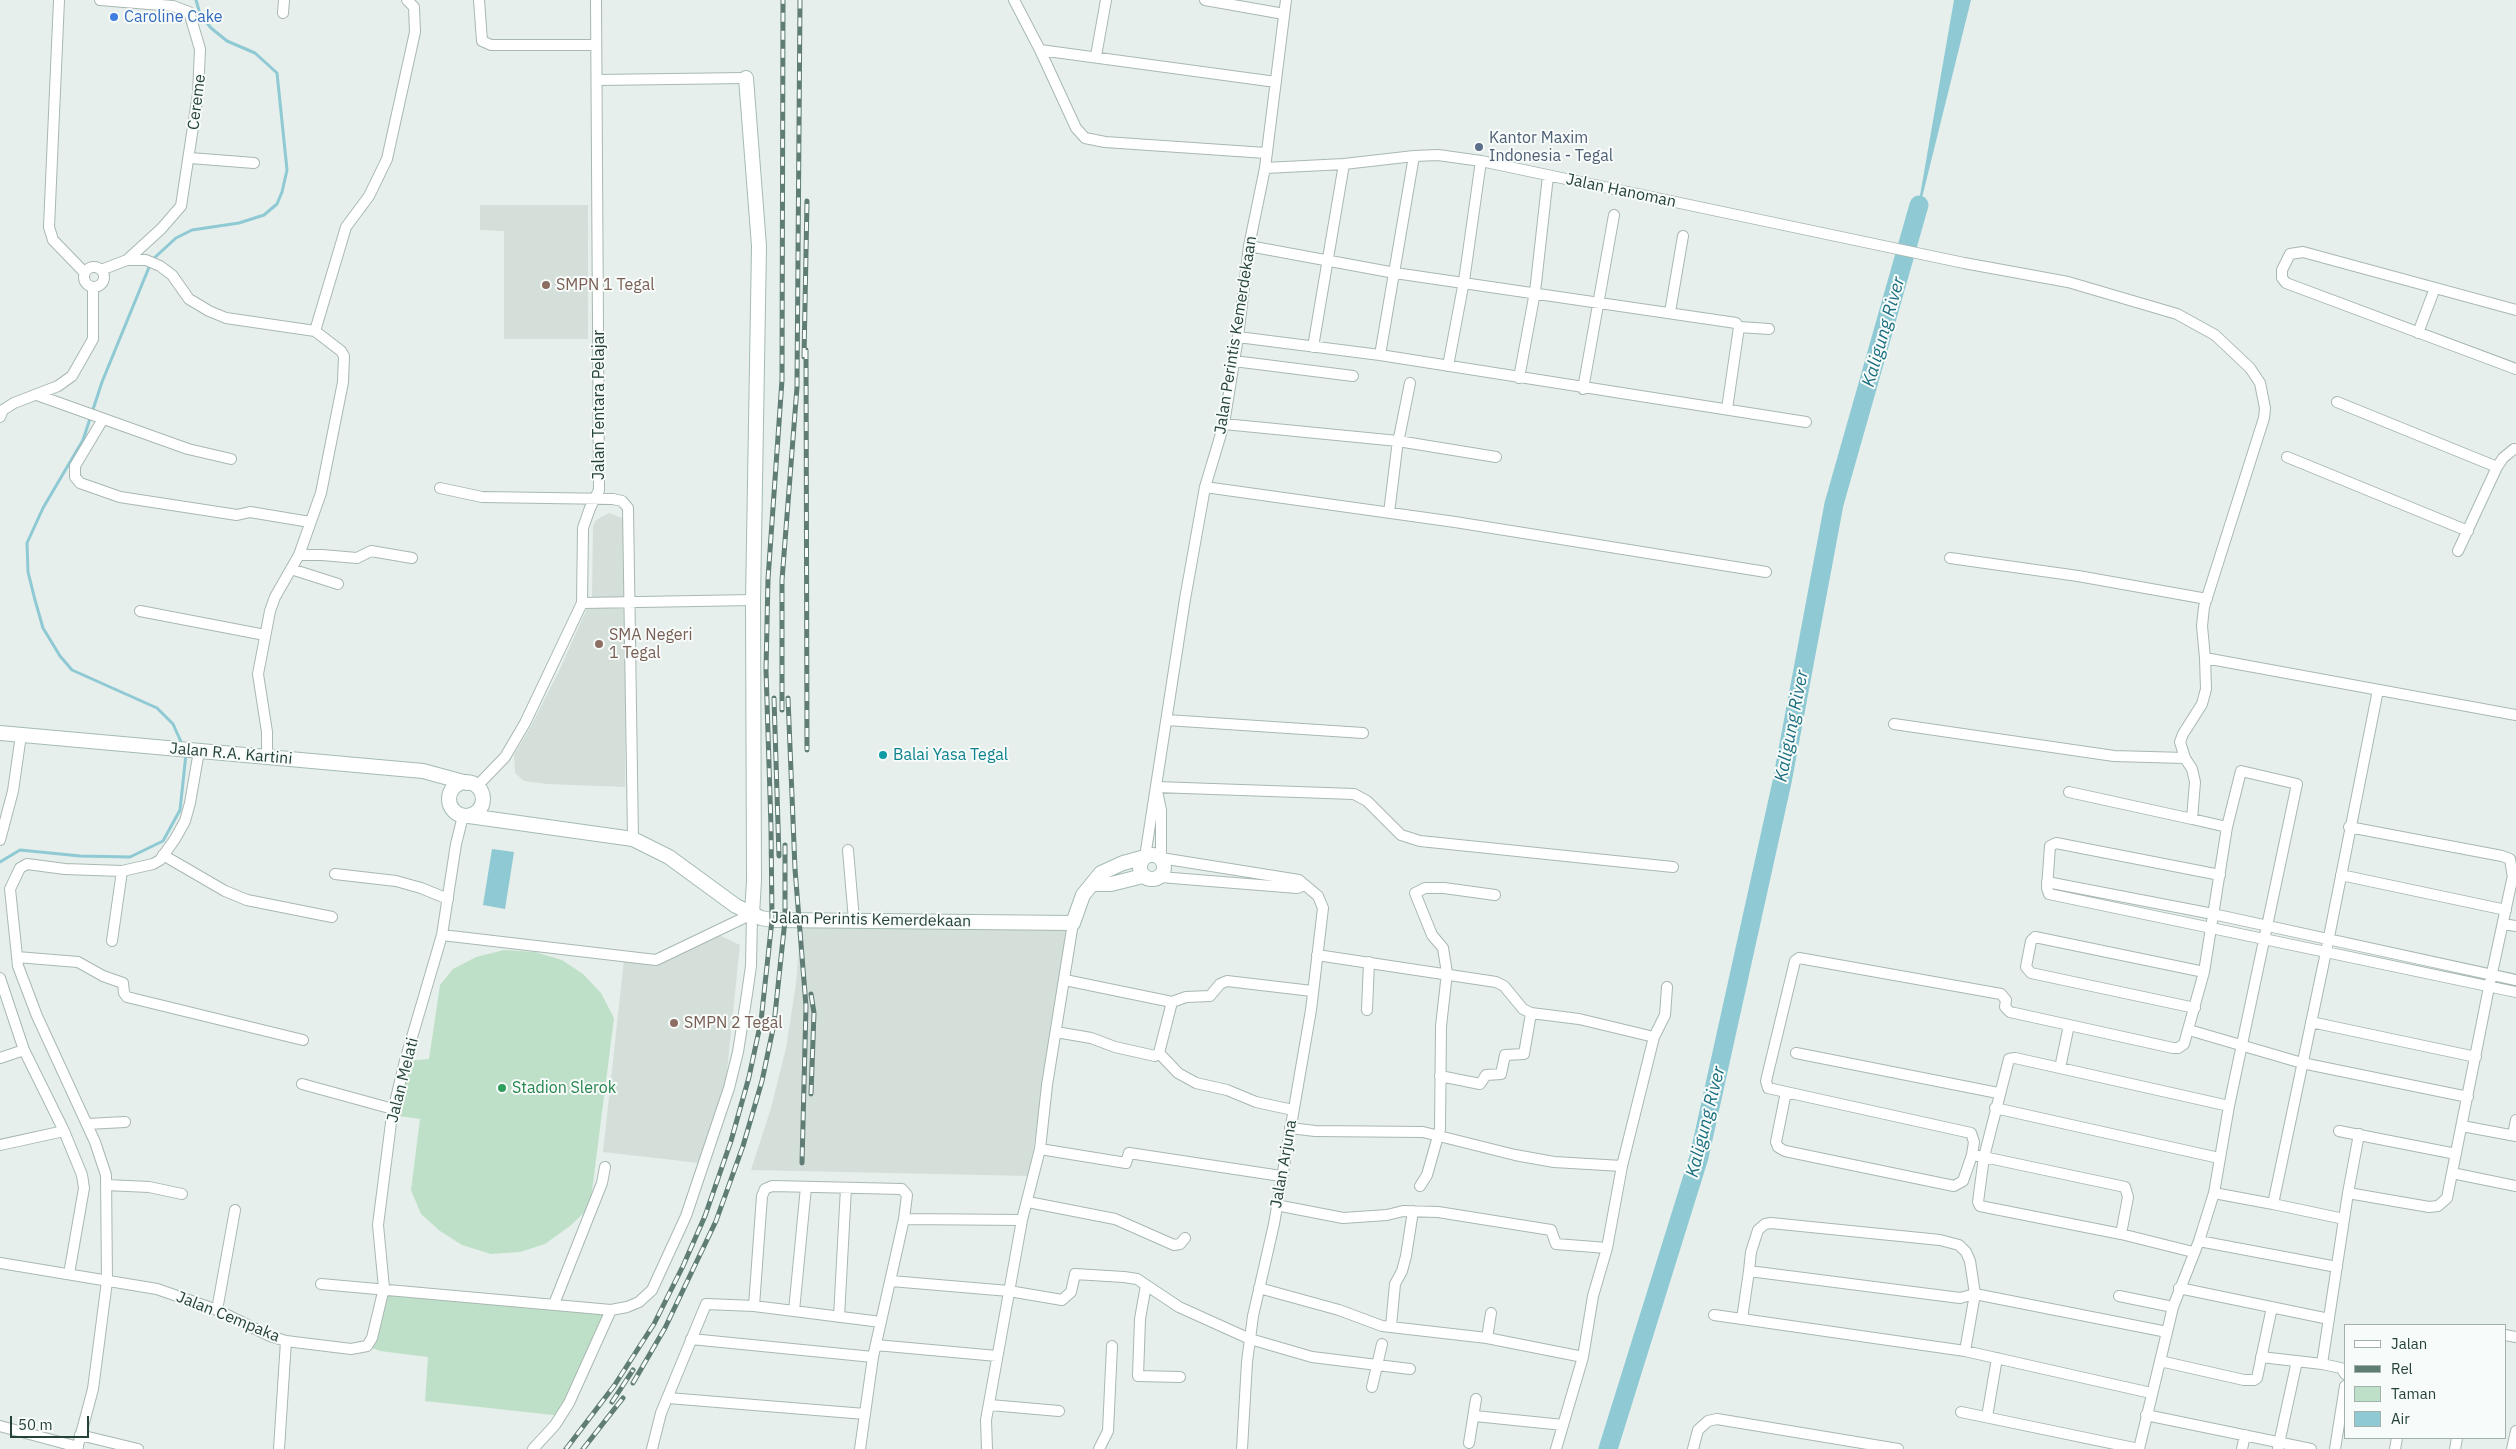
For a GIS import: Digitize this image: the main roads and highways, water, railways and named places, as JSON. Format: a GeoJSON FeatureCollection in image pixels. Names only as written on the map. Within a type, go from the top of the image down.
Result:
{"type":"FeatureCollection","features":[{"type":"Feature","properties":{"kind":"water"},"geometry":{"type":"Polygon","coordinates":[[[1954,0],[1971,0],[1914,230],[1954,0]]]}},
{"type":"Feature","properties":{"kind":"water"},"geometry":{"type":"Polygon","coordinates":[[[492,849],[514,852],[505,909],[483,905],[492,849]]]}},
{"type":"Feature","properties":{"kind":"waterway"},"geometry":{"type":"LineString","coordinates":[[182,744],[173,724],[157,708],[72,670],[60,656],[43,628],[28,572],[27,543],[43,508],[83,440],[102,382],[152,260],[176,238],[192,230],[239,223],[264,215],[277,204],[282,192],[287,170],[277,73],[255,53],[227,41],[211,28],[200,14],[196,0]]}},
{"type":"Feature","properties":{"kind":"waterway","name":"Kaligung River"},"geometry":{"type":"LineString","coordinates":[[1608,1449],[1699,1157],[1782,782],[1834,504],[1919,205]]}},
{"type":"Feature","properties":{"kind":"waterway"},"geometry":{"type":"LineString","coordinates":[[0,862],[20,850],[80,856],[130,857],[163,841],[180,810],[186,754]]}},
{"type":"Feature","properties":{"kind":"railway"},"geometry":{"type":"LineString","coordinates":[[566,1449],[614,1386],[654,1324],[683,1266],[705,1216],[731,1141],[749,1077],[761,1021],[772,920],[766,670],[768,579],[782,380],[783,0]]}},
{"type":"Feature","properties":{"kind":"railway"},"geometry":{"type":"LineString","coordinates":[[782,710],[782,580],[797,387],[800,0]]}},
{"type":"Feature","properties":{"kind":"railway"},"geometry":{"type":"LineString","coordinates":[[804,357],[807,201]]}},
{"type":"Feature","properties":{"kind":"railway"},"geometry":{"type":"LineString","coordinates":[[806,350],[807,750]]}},
{"type":"Feature","properties":{"kind":"railway"},"geometry":{"type":"LineString","coordinates":[[774,698],[779,856]]}},
{"type":"Feature","properties":{"kind":"railway"},"geometry":{"type":"LineString","coordinates":[[788,698],[795,869],[806,1006],[802,1163]]}},
{"type":"Feature","properties":{"kind":"railway"},"geometry":{"type":"LineString","coordinates":[[633,1383],[665,1328],[716,1221],[743,1146],[762,1081],[774,1024],[785,920],[785,845]]}},
{"type":"Feature","properties":{"kind":"railway"},"geometry":{"type":"LineString","coordinates":[[811,994],[814,1013],[811,1094]]}},
{"type":"Feature","properties":{"kind":"railway"},"geometry":{"type":"LineString","coordinates":[[612,1402],[633,1370]]}},
{"type":"Feature","properties":{"kind":"railway"},"geometry":{"type":"LineString","coordinates":[[583,1449],[623,1398]]}},
{"type":"Feature","properties":{"kind":"place","name":"Caroline Cake"},"geometry":{"type":"Point","coordinates":[114,17]}},
{"type":"Feature","properties":{"kind":"place","name":"Kantor Maxim Indonesia - Tegal"},"geometry":{"type":"Point","coordinates":[1479,147]}},
{"type":"Feature","properties":{"kind":"place","name":"SMPN 1 Tegal"},"geometry":{"type":"Point","coordinates":[546,285]}},
{"type":"Feature","properties":{"kind":"place","name":"SMA Negeri 1 Tegal"},"geometry":{"type":"Point","coordinates":[599,644]}},
{"type":"Feature","properties":{"kind":"place","name":"Balai Yasa Tegal"},"geometry":{"type":"Point","coordinates":[883,755]}},
{"type":"Feature","properties":{"kind":"place","name":"SMPN 2 Tegal"},"geometry":{"type":"Point","coordinates":[674,1023]}},
{"type":"Feature","properties":{"kind":"place","name":"Stadion Slerok"},"geometry":{"type":"Point","coordinates":[502,1088]}}]}
